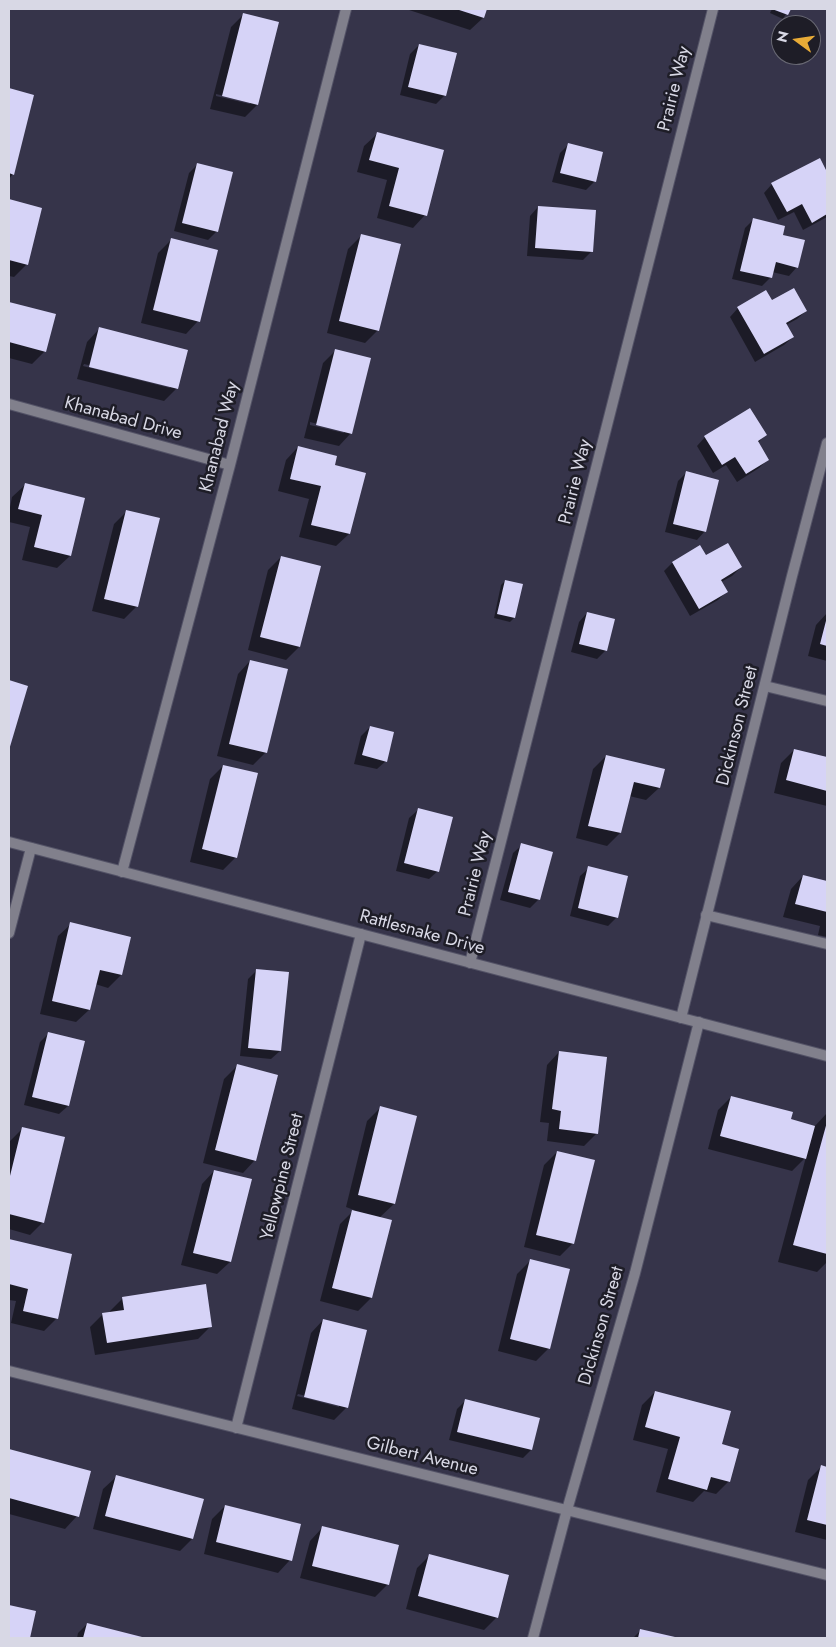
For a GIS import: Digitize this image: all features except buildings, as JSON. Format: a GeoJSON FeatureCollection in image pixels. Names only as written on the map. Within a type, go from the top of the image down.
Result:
{"type":"FeatureCollection","features":[{"type":"Feature","properties":{"kind":"street","name":"Khanabad Way"},"geometry":{"type":"LineString","coordinates":[[122,872],[230,464],[346,9]]}},
{"type":"Feature","properties":{"kind":"street","name":"Prairie Way"},"geometry":{"type":"LineString","coordinates":[[470,963],[713,9]]}},
{"type":"Feature","properties":{"kind":"street","name":"Khanabad Drive"},"geometry":{"type":"LineString","coordinates":[[9,404],[230,464]]}},
{"type":"Feature","properties":{"kind":"street","name":"Dickinson Street"},"geometry":{"type":"LineString","coordinates":[[681,1018],[827,443]]}},
{"type":"Feature","properties":{"kind":"street"},"geometry":{"type":"LineString","coordinates":[[765,686],[827,701]]}},
{"type":"Feature","properties":{"kind":"street","name":"Rattlesnake Drive"},"geometry":{"type":"LineString","coordinates":[[9,842],[827,1056]]}},
{"type":"Feature","properties":{"kind":"street"},"geometry":{"type":"LineString","coordinates":[[9,933],[30,848]]}},
{"type":"Feature","properties":{"kind":"street"},"geometry":{"type":"LineString","coordinates":[[706,915],[827,944]]}},
{"type":"Feature","properties":{"kind":"street","name":"Yellowpine Street"},"geometry":{"type":"LineString","coordinates":[[236,1428],[361,934]]}},
{"type":"Feature","properties":{"kind":"street","name":"Dickinson Street"},"geometry":{"type":"LineString","coordinates":[[533,1638],[567,1510],[635,1273],[699,1022]]}},
{"type":"Feature","properties":{"kind":"street","name":"Gilbert Avenue"},"geometry":{"type":"LineString","coordinates":[[9,1371],[827,1575]]}}]}
